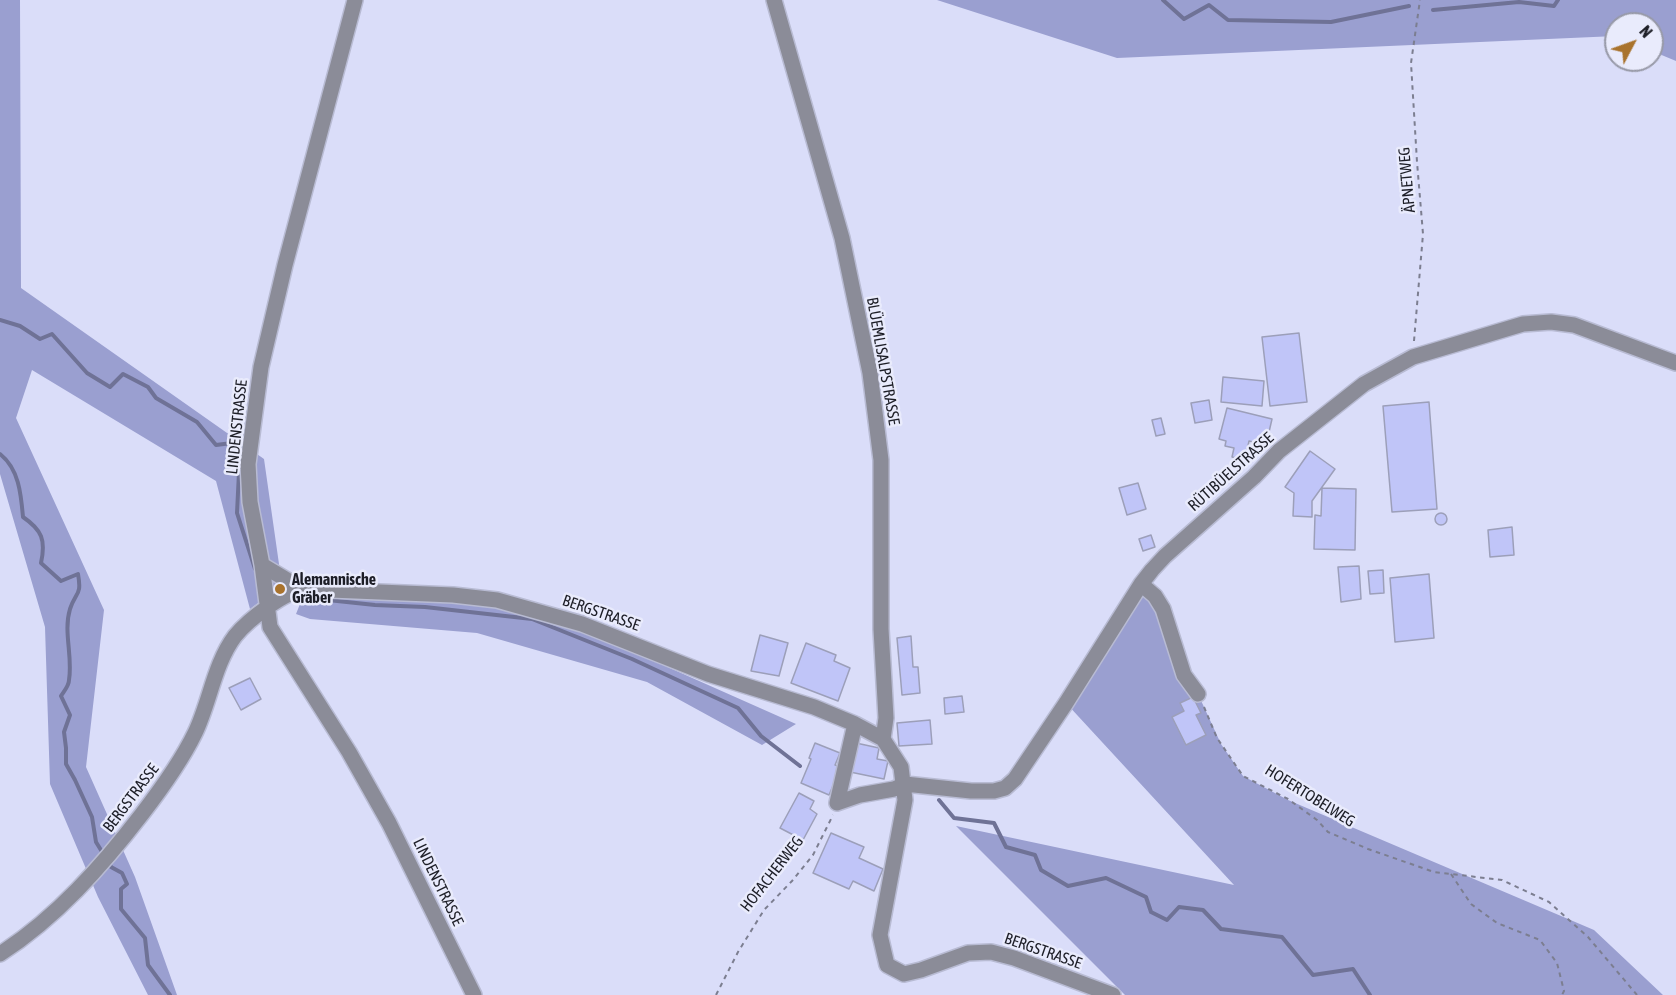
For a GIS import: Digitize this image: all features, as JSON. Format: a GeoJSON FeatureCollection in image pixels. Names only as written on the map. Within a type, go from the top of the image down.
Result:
{"type":"FeatureCollection","features":[{"type":"Feature","properties":{"kind":"street","name":"LINDENSTRASSE"},"geometry":{"type":"LineString","coordinates":[[355,0],[285,265],[261,367],[248,464],[250,502],[262,565],[270,627],[349,752],[389,822],[474,995]]}},
{"type":"Feature","properties":{"kind":"street","name":"BLÜEMLISALPSTRASSE"},"geometry":{"type":"LineString","coordinates":[[774,0],[842,238],[870,373],[881,460],[881,629],[886,718],[883,739]]}},
{"type":"Feature","properties":{"kind":"street","name":"RÜTIBÜELSTRASSE"},"geometry":{"type":"LineString","coordinates":[[905,784],[971,791],[994,791],[1005,788],[1015,779],[1066,704],[1141,584],[1165,556],[1254,477],[1279,451],[1364,384],[1413,357],[1523,324],[1551,322],[1574,325],[1676,363]]}},
{"type":"Feature","properties":{"kind":"street"},"geometry":{"type":"LineString","coordinates":[[262,565],[302,589]]}},
{"type":"Feature","properties":{"kind":"street"},"geometry":{"type":"LineString","coordinates":[[1141,584],[1155,596],[1163,609],[1184,675],[1198,694]]}},
{"type":"Feature","properties":{"kind":"street","name":"BERGSTRASSE"},"geometry":{"type":"LineString","coordinates":[[0,954],[28,936],[95,870],[114,850],[169,779],[195,733],[224,655],[235,636],[267,609],[286,596],[302,589],[497,600],[582,624],[708,674],[805,703],[855,724],[883,739],[902,767],[905,784],[903,817],[880,935],[887,965],[904,974],[968,953],[991,952],[1014,958],[1113,995]]}},
{"type":"Feature","properties":{"kind":"street"},"geometry":{"type":"LineString","coordinates":[[837,803],[855,724]]}},
{"type":"Feature","properties":{"kind":"street"},"geometry":{"type":"LineString","coordinates":[[837,803],[860,795],[894,789],[905,784]]}},
{"type":"Feature","properties":{"kind":"path","name":"ÄPNETWEG"},"geometry":{"type":"LineString","coordinates":[[1413,357],[1424,234],[1411,63],[1420,0]]}},
{"type":"Feature","properties":{"kind":"path","name":"HOFERTOBELWEG"},"geometry":{"type":"LineString","coordinates":[[1198,694],[1217,738],[1243,776],[1288,800],[1317,820],[1328,832],[1368,849],[1434,872],[1502,880],[1549,902],[1588,937],[1638,995]]}},
{"type":"Feature","properties":{"kind":"path","name":"HOFACHERWEG"},"geometry":{"type":"LineString","coordinates":[[716,995],[738,952],[764,910],[813,855],[837,803]]}},
{"type":"Feature","properties":{"kind":"path"},"geometry":{"type":"LineString","coordinates":[[1451,874],[1471,904],[1488,917],[1497,923],[1540,940],[1557,963],[1564,992],[1562,995]]}},
{"type":"Feature","properties":{"kind":"shaded area"},"geometry":{"type":"Polygon","coordinates":[[[0,0],[20,0],[21,288],[264,459],[282,585],[250,609],[216,481],[32,370],[16,418],[104,610],[86,767],[135,877],[177,995],[148,995],[98,897],[50,784],[45,627],[0,474],[0,0]]]}},
{"type":"Feature","properties":{"kind":"shaded area"},"geometry":{"type":"Polygon","coordinates":[[[937,0],[1676,0],[1676,61],[1664,56],[1664,12],[1604,12],[1604,37],[1117,58],[937,0]]]}},
{"type":"Feature","properties":{"kind":"shaded area"},"geometry":{"type":"Polygon","coordinates":[[[1141,584],[1221,744],[1243,776],[1288,800],[1594,930],[1663,995],[1125,995],[956,826],[1234,885],[1066,703],[1141,584]]]}},
{"type":"Feature","properties":{"kind":"shaded area"},"geometry":{"type":"Polygon","coordinates":[[[306,589],[453,595],[564,621],[796,724],[762,745],[647,682],[477,633],[310,619],[296,614],[306,589]]]}},
{"type":"Feature","properties":{"kind":"building"},"geometry":{"type":"Polygon","coordinates":[[[1299,333],[1307,402],[1270,406],[1262,337],[1299,333]]]}},
{"type":"Feature","properties":{"kind":"building"},"geometry":{"type":"Polygon","coordinates":[[[1223,377],[1264,381],[1262,406],[1221,402],[1223,377]]]}},
{"type":"Feature","properties":{"kind":"building"},"geometry":{"type":"Polygon","coordinates":[[[1209,400],[1212,420],[1195,423],[1191,403],[1209,400]]]}},
{"type":"Feature","properties":{"kind":"building"},"geometry":{"type":"Polygon","coordinates":[[[1429,402],[1437,509],[1392,512],[1383,406],[1429,402]]]}},
{"type":"Feature","properties":{"kind":"building"},"geometry":{"type":"Polygon","coordinates":[[[1227,408],[1272,419],[1266,445],[1249,441],[1245,460],[1232,457],[1234,448],[1225,446],[1226,441],[1219,439],[1227,408]]]}},
{"type":"Feature","properties":{"kind":"building"},"geometry":{"type":"Polygon","coordinates":[[[1161,418],[1165,434],[1156,436],[1152,420],[1161,418]]]}},
{"type":"Feature","properties":{"kind":"building"},"geometry":{"type":"Polygon","coordinates":[[[1310,451],[1335,469],[1312,501],[1312,517],[1293,516],[1294,493],[1285,487],[1310,451]]]}},
{"type":"Feature","properties":{"kind":"building"},"geometry":{"type":"Polygon","coordinates":[[[1138,483],[1146,509],[1127,515],[1119,488],[1138,483]]]}},
{"type":"Feature","properties":{"kind":"building"},"geometry":{"type":"Polygon","coordinates":[[[1322,488],[1356,489],[1355,550],[1314,549],[1315,515],[1321,516],[1322,488]]]}},
{"type":"Feature","properties":{"kind":"building"},"geometry":{"type":"Polygon","coordinates":[[[1443,513],[1447,519],[1443,525],[1439,525],[1435,517],[1443,513]]]}},
{"type":"Feature","properties":{"kind":"building"},"geometry":{"type":"Polygon","coordinates":[[[1512,527],[1514,555],[1490,557],[1488,530],[1512,527]]]}},
{"type":"Feature","properties":{"kind":"building"},"geometry":{"type":"Polygon","coordinates":[[[1151,535],[1155,547],[1143,551],[1139,539],[1151,535]]]}},
{"type":"Feature","properties":{"kind":"building"},"geometry":{"type":"Polygon","coordinates":[[[1359,566],[1361,599],[1341,602],[1338,567],[1359,566]]]}},
{"type":"Feature","properties":{"kind":"building"},"geometry":{"type":"Polygon","coordinates":[[[1383,570],[1384,593],[1370,594],[1368,571],[1383,570]]]}},
{"type":"Feature","properties":{"kind":"building"},"geometry":{"type":"Polygon","coordinates":[[[1429,574],[1434,638],[1395,642],[1390,578],[1429,574]]]}},
{"type":"Feature","properties":{"kind":"building"},"geometry":{"type":"Polygon","coordinates":[[[760,635],[788,643],[779,676],[751,671],[760,635]]]}},
{"type":"Feature","properties":{"kind":"building"},"geometry":{"type":"Polygon","coordinates":[[[911,636],[913,667],[918,667],[920,693],[902,695],[897,638],[911,636]]]}},
{"type":"Feature","properties":{"kind":"building"},"geometry":{"type":"Polygon","coordinates":[[[806,643],[836,655],[834,661],[850,668],[838,701],[791,683],[806,643]]]}},
{"type":"Feature","properties":{"kind":"building"},"geometry":{"type":"Polygon","coordinates":[[[250,678],[261,699],[241,710],[229,688],[250,678]]]}},
{"type":"Feature","properties":{"kind":"building"},"geometry":{"type":"Polygon","coordinates":[[[962,696],[964,712],[945,714],[944,698],[962,696]]]}},
{"type":"Feature","properties":{"kind":"building"},"geometry":{"type":"Polygon","coordinates":[[[1193,697],[1201,713],[1196,715],[1206,735],[1186,745],[1172,717],[1184,711],[1180,703],[1193,697]]]}},
{"type":"Feature","properties":{"kind":"building"},"geometry":{"type":"Polygon","coordinates":[[[930,720],[932,744],[899,746],[897,723],[930,720]]]}},
{"type":"Feature","properties":{"kind":"building"},"geometry":{"type":"Polygon","coordinates":[[[815,743],[840,753],[835,765],[841,767],[829,795],[801,783],[815,743]]]}},
{"type":"Feature","properties":{"kind":"building"},"geometry":{"type":"Polygon","coordinates":[[[856,743],[879,748],[877,759],[888,761],[884,779],[850,772],[856,743]]]}},
{"type":"Feature","properties":{"kind":"building"},"geometry":{"type":"Polygon","coordinates":[[[799,793],[814,801],[810,809],[817,814],[803,840],[780,828],[799,793]]]}},
{"type":"Feature","properties":{"kind":"building"},"geometry":{"type":"Polygon","coordinates":[[[831,833],[864,847],[859,858],[883,869],[874,891],[853,881],[849,889],[813,873],[831,833]]]}},
{"type":"Feature","properties":{"kind":"waterway"},"geometry":{"type":"LineString","coordinates":[[1163,0],[1184,19],[1209,5],[1228,20],[1331,22],[1409,6]]}},
{"type":"Feature","properties":{"kind":"waterway"},"geometry":{"type":"LineString","coordinates":[[1433,10],[1519,2],[1554,6],[1558,0]]}},
{"type":"Feature","properties":{"kind":"waterway"},"geometry":{"type":"LineString","coordinates":[[0,320],[20,326],[40,339],[52,334],[87,373],[110,387],[123,374],[148,387],[156,398],[197,422],[216,445],[232,443],[240,452],[237,513],[255,569]]}},
{"type":"Feature","properties":{"kind":"waterway"},"geometry":{"type":"LineString","coordinates":[[0,454],[15,474],[20,491],[23,517],[35,526],[41,536],[43,542],[41,563],[61,581],[78,574],[79,590],[68,618],[69,682],[61,696],[70,715],[64,732],[66,764],[92,817],[96,842],[104,855]]}},
{"type":"Feature","properties":{"kind":"waterway"},"geometry":{"type":"LineString","coordinates":[[309,598],[375,605],[425,607],[532,619],[632,659],[738,708],[761,736],[800,766]]}},
{"type":"Feature","properties":{"kind":"waterway"},"geometry":{"type":"LineString","coordinates":[[939,800],[954,818],[994,823],[1006,847],[1035,855],[1041,870],[1068,886],[1106,878],[1146,897],[1151,912],[1167,920],[1179,907],[1203,910],[1221,929],[1282,937],[1313,975],[1353,969],[1370,995]]}},
{"type":"Feature","properties":{"kind":"waterway"},"geometry":{"type":"LineString","coordinates":[[108,861],[111,867],[122,873],[127,884],[121,889],[121,909],[145,938],[148,965],[170,995]]}},
{"type":"Feature","properties":{"kind":"place","name":"Alemannische Gräber"},"geometry":{"type":"Point","coordinates":[280,589]}}]}
